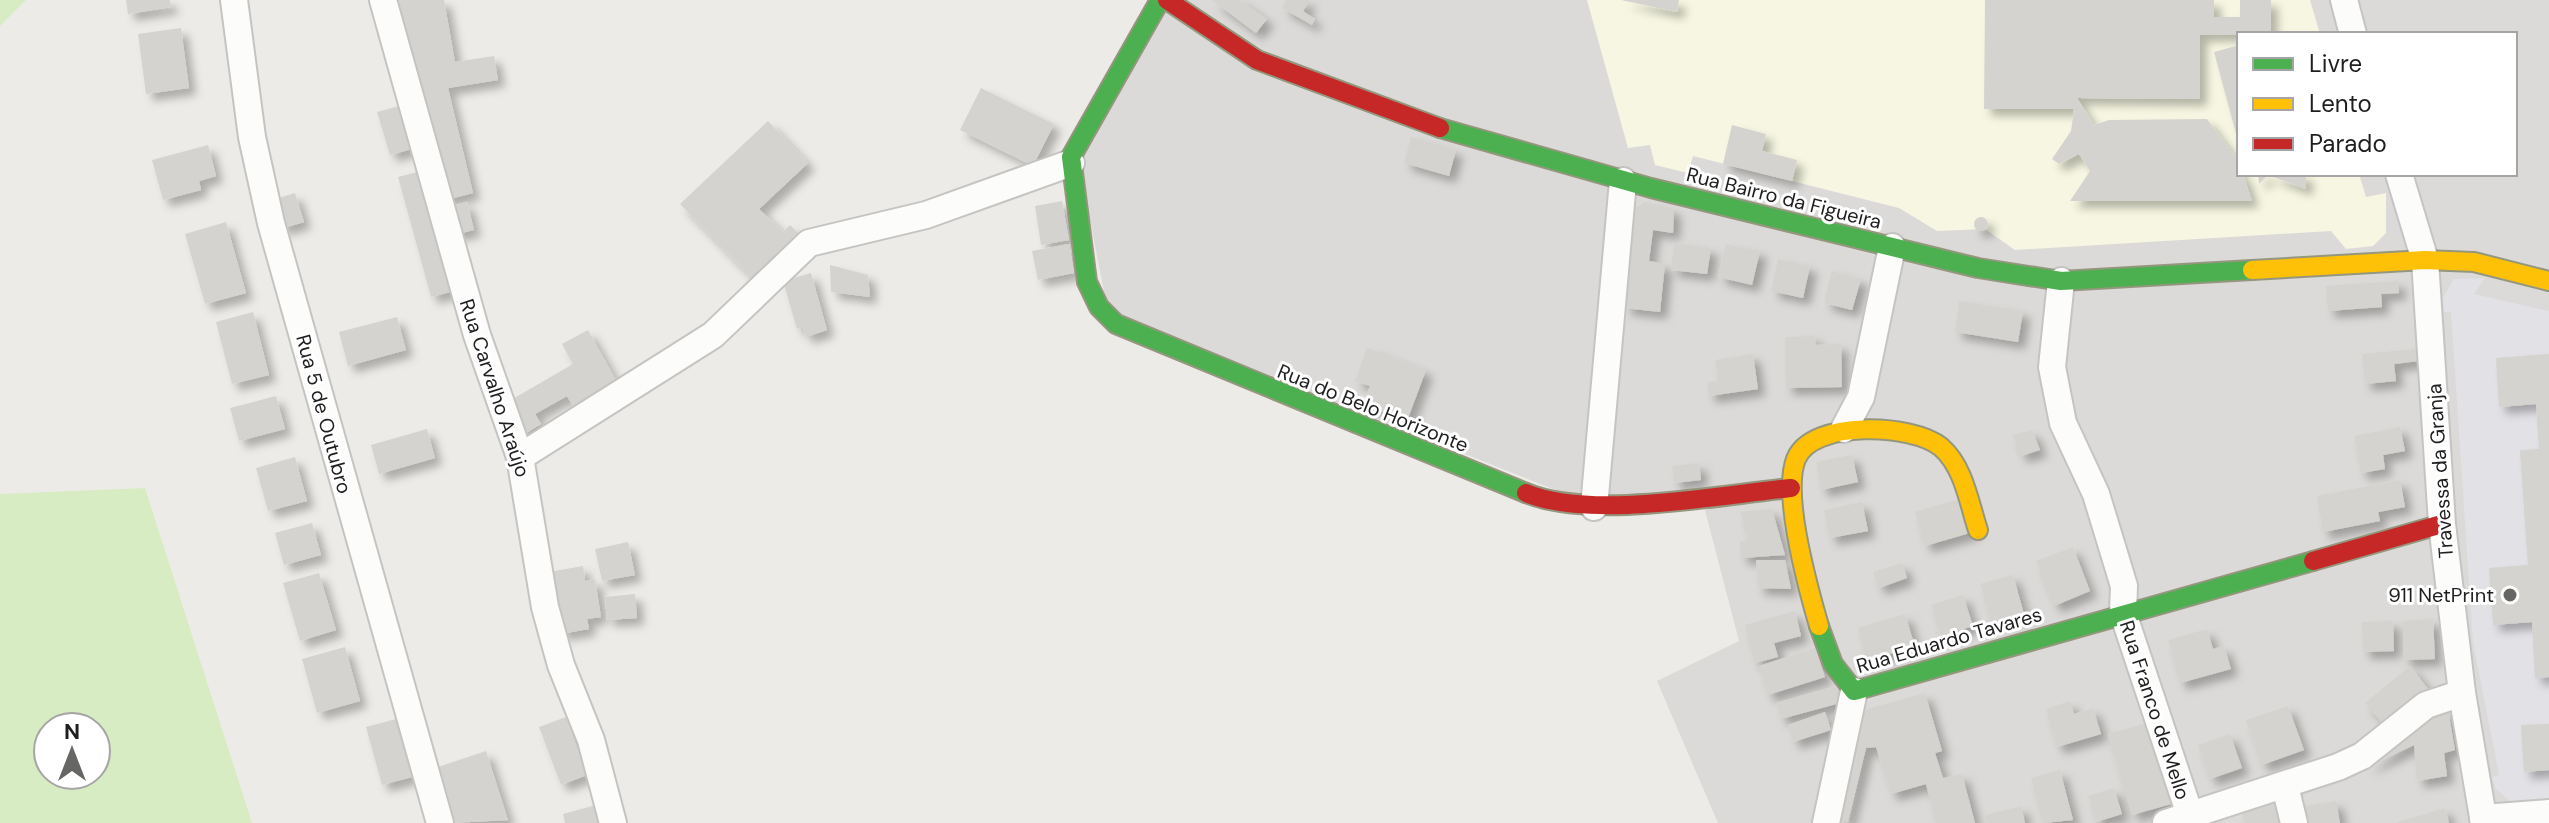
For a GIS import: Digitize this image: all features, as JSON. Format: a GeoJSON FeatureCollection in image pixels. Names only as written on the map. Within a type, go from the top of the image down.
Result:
{"type":"FeatureCollection","features":[{"type":"Feature","properties":{"kind":"street","name":"Rua 5 de Outubro"},"geometry":{"type":"LineString","coordinates":[[234,0],[252,137],[271,223],[440,823]]}},
{"type":"Feature","properties":{"kind":"street","name":"Rua Carvalho Araújo"},"geometry":{"type":"LineString","coordinates":[[383,0],[473,321],[499,405],[520,457],[545,607],[561,665],[591,740],[613,823]]}},
{"type":"Feature","properties":{"kind":"street"},"geometry":{"type":"LineString","coordinates":[[520,457],[713,335],[809,243],[926,215],[1071,163],[1074,148],[1160,0]]}},
{"type":"Feature","properties":{"kind":"street","name":"Rua Bairro da Figueira"},"geometry":{"type":"LineString","coordinates":[[1167,0],[1257,60],[1470,139],[1623,181],[1978,268],[2061,281],[2425,260],[2474,262],[2549,281]]}},
{"type":"Feature","properties":{"kind":"street"},"geometry":{"type":"LineString","coordinates":[[2344,0],[2352,32]]}},
{"type":"Feature","properties":{"kind":"street","name":"Rua do Belo Horizonte"},"geometry":{"type":"LineString","coordinates":[[1071,163],[1087,282],[1099,307],[1116,324],[1531,497],[1594,507],[1791,488]]}},
{"type":"Feature","properties":{"kind":"street","name":"Travessa da Granja"},"geometry":{"type":"LineString","coordinates":[[2400,176],[2425,260],[2442,524],[2462,693],[2483,820]]}},
{"type":"Feature","properties":{"kind":"street"},"geometry":{"type":"LineString","coordinates":[[1594,507],[1623,181]]}},
{"type":"Feature","properties":{"kind":"street"},"geometry":{"type":"LineString","coordinates":[[1844,429],[1861,397],[1892,247]]}},
{"type":"Feature","properties":{"kind":"street","name":"Rua Franco de Mello"},"geometry":{"type":"LineString","coordinates":[[2061,281],[2052,367],[2063,423],[2096,494],[2124,586],[2123,613],[2178,819]]}},
{"type":"Feature","properties":{"kind":"street","name":"Rua Eduardo Tavares"},"geometry":{"type":"LineString","coordinates":[[1978,530],[1952,459],[1941,446],[1918,438],[1844,429],[1824,433],[1802,448],[1792,469],[1791,488],[1811,592],[1831,663],[1854,691],[2442,524]]}},
{"type":"Feature","properties":{"kind":"street"},"geometry":{"type":"LineString","coordinates":[[1826,823],[1854,691]]}},
{"type":"Feature","properties":{"kind":"street"},"geometry":{"type":"LineString","coordinates":[[2178,819],[2285,786],[2362,756],[2426,705],[2462,693]]}},
{"type":"Feature","properties":{"kind":"street"},"geometry":{"type":"LineString","coordinates":[[2285,786],[2294,823]]}},
{"type":"Feature","properties":{"kind":"street"},"geometry":{"type":"LineString","coordinates":[[2483,820],[2549,813]]}},
{"type":"Feature","properties":{"kind":"shaded area"},"geometry":{"type":"Polygon","coordinates":[[[1160,0],[2549,0],[2549,823],[1718,823],[1657,681],[1739,641],[1701,495],[1593,505],[1108,312],[1079,164],[1160,0]]]}},
{"type":"Feature","properties":{"kind":"shaded area"},"geometry":{"type":"Polygon","coordinates":[[[1587,0],[2310,0],[2319,32],[2237,32],[2237,176],[2360,176],[2366,197],[2386,193],[2386,233],[2373,246],[2346,249],[2331,231],[2015,250],[1985,229],[1937,231],[1899,208],[1693,156],[1688,173],[1655,165],[1650,145],[1628,148],[1587,0]]]}},
{"type":"Feature","properties":{"kind":"shaded area"},"geometry":{"type":"Polygon","coordinates":[[[2485,278],[2549,293],[2549,311],[2473,293],[2485,278]]]}},
{"type":"Feature","properties":{"kind":"shaded area"},"geometry":{"type":"Polygon","coordinates":[[[2485,278],[2474,294],[2549,311],[2549,354],[2496,358],[2499,406],[2536,404],[2539,449],[2520,451],[2528,565],[2489,568],[2532,622],[2535,677],[2549,677],[2549,724],[2521,726],[2524,771],[2549,770],[2549,802],[2511,802],[2496,789],[2492,777],[2499,775],[2473,642],[2451,312],[2444,312],[2443,297],[2454,279],[2485,278]]]}},
{"type":"Feature","properties":{"kind":"shaded area"},"geometry":{"type":"Polygon","coordinates":[[[2444,312],[2451,312],[2473,642],[2499,776],[2492,777],[2464,623],[2444,312]]]}},
{"type":"Feature","properties":{"kind":"green space"},"geometry":{"type":"Polygon","coordinates":[[[0,0],[26,0],[0,26],[0,0]]]}},
{"type":"Feature","properties":{"kind":"green space"},"geometry":{"type":"Polygon","coordinates":[[[145,488],[252,823],[0,823],[0,494],[145,488]]]}},
{"type":"Feature","properties":{"kind":"building"},"geometry":{"type":"Polygon","coordinates":[[[126,0],[170,0],[171,7],[128,14],[126,0]]]}},
{"type":"Feature","properties":{"kind":"building"},"geometry":{"type":"Polygon","coordinates":[[[390,0],[444,0],[455,62],[494,56],[498,80],[448,88],[473,193],[442,201],[390,0]]]}},
{"type":"Feature","properties":{"kind":"building"},"geometry":{"type":"Polygon","coordinates":[[[1212,0],[1240,0],[1267,19],[1256,33],[1212,0]]]}},
{"type":"Feature","properties":{"kind":"building"},"geometry":{"type":"Polygon","coordinates":[[[1286,0],[1310,0],[1303,11],[1315,19],[1312,25],[1282,8],[1286,0]]]}},
{"type":"Feature","properties":{"kind":"building"},"geometry":{"type":"Polygon","coordinates":[[[1621,0],[1679,0],[1677,12],[1621,0]]]}},
{"type":"Feature","properties":{"kind":"building"},"geometry":{"type":"Polygon","coordinates":[[[1985,0],[2214,0],[2214,17],[2240,17],[2240,0],[2271,0],[2271,32],[2200,35],[2200,99],[2077,98],[2094,125],[2109,120],[2207,119],[2237,159],[2237,176],[2244,176],[2252,201],[2070,201],[2090,171],[2079,154],[2059,164],[2052,159],[2071,131],[2074,109],[1984,109],[1985,0]]]}},
{"type":"Feature","properties":{"kind":"building"},"geometry":{"type":"Polygon","coordinates":[[[181,28],[189,88],[146,94],[138,34],[181,28]]]}},
{"type":"Feature","properties":{"kind":"building"},"geometry":{"type":"Polygon","coordinates":[[[2237,46],[2237,137],[2214,52],[2237,46]]]}},
{"type":"Feature","properties":{"kind":"building"},"geometry":{"type":"Polygon","coordinates":[[[981,88],[1054,124],[1033,166],[960,130],[981,88]]]}},
{"type":"Feature","properties":{"kind":"building"},"geometry":{"type":"Polygon","coordinates":[[[399,106],[412,149],[390,155],[377,112],[399,106]]]}},
{"type":"Feature","properties":{"kind":"building"},"geometry":{"type":"Polygon","coordinates":[[[768,121],[808,163],[759,209],[783,232],[790,225],[799,234],[753,279],[680,204],[768,121]]]}},
{"type":"Feature","properties":{"kind":"building"},"geometry":{"type":"Polygon","coordinates":[[[1732,125],[1766,134],[1762,151],[1797,160],[1792,181],[1723,164],[1732,125]]]}},
{"type":"Feature","properties":{"kind":"building"},"geometry":{"type":"Polygon","coordinates":[[[1411,137],[1456,150],[1449,176],[1404,163],[1411,137]]]}},
{"type":"Feature","properties":{"kind":"building"},"geometry":{"type":"Polygon","coordinates":[[[208,145],[216,176],[199,181],[201,190],[163,200],[152,160],[208,145]]]}},
{"type":"Feature","properties":{"kind":"building"},"geometry":{"type":"Polygon","coordinates":[[[421,171],[454,291],[431,297],[398,177],[421,171]]]}},
{"type":"Feature","properties":{"kind":"building"},"geometry":{"type":"Polygon","coordinates":[[[2271,176],[2306,176],[2306,189],[2271,176]]]}},
{"type":"Feature","properties":{"kind":"building"},"geometry":{"type":"Polygon","coordinates":[[[295,193],[304,222],[281,229],[272,200],[295,193]]]}},
{"type":"Feature","properties":{"kind":"building"},"geometry":{"type":"Polygon","coordinates":[[[1062,201],[1069,240],[1041,245],[1035,206],[1062,201]]]}},
{"type":"Feature","properties":{"kind":"building"},"geometry":{"type":"Polygon","coordinates":[[[467,202],[474,230],[453,235],[446,207],[467,202]]]}},
{"type":"Feature","properties":{"kind":"building"},"geometry":{"type":"Polygon","coordinates":[[[1645,202],[1674,209],[1673,233],[1653,230],[1649,261],[1665,264],[1660,312],[1624,308],[1628,276],[1623,274],[1632,210],[1645,202]]]}},
{"type":"Feature","properties":{"kind":"building"},"geometry":{"type":"Polygon","coordinates":[[[1981,217],[1988,224],[1981,231],[1974,224],[1981,217]]]}},
{"type":"Feature","properties":{"kind":"building"},"geometry":{"type":"Polygon","coordinates":[[[226,222],[246,293],[205,304],[185,234],[226,222]]]}},
{"type":"Feature","properties":{"kind":"building"},"geometry":{"type":"Polygon","coordinates":[[[1674,243],[1711,248],[1707,274],[1671,270],[1674,243]]]}},
{"type":"Feature","properties":{"kind":"building"},"geometry":{"type":"Polygon","coordinates":[[[1069,244],[1074,273],[1038,280],[1032,251],[1069,244]]]}},
{"type":"Feature","properties":{"kind":"building"},"geometry":{"type":"Polygon","coordinates":[[[1726,244],[1760,251],[1752,285],[1718,277],[1726,244]]]}},
{"type":"Feature","properties":{"kind":"building"},"geometry":{"type":"Polygon","coordinates":[[[1778,259],[1810,266],[1803,298],[1771,291],[1778,259]]]}},
{"type":"Feature","properties":{"kind":"building"},"geometry":{"type":"Polygon","coordinates":[[[830,265],[868,275],[870,297],[831,292],[830,265]]]}},
{"type":"Feature","properties":{"kind":"building"},"geometry":{"type":"Polygon","coordinates":[[[1832,271],[1861,279],[1852,310],[1824,303],[1832,271]]]}},
{"type":"Feature","properties":{"kind":"building"},"geometry":{"type":"Polygon","coordinates":[[[811,273],[827,330],[806,337],[803,327],[797,329],[783,281],[811,273]]]}},
{"type":"Feature","properties":{"kind":"building"},"geometry":{"type":"Polygon","coordinates":[[[2398,281],[2399,293],[2381,294],[2382,307],[2328,311],[2326,286],[2398,281]]]}},
{"type":"Feature","properties":{"kind":"building"},"geometry":{"type":"Polygon","coordinates":[[[1959,301],[2023,311],[2018,342],[1955,332],[1959,301]]]}},
{"type":"Feature","properties":{"kind":"building"},"geometry":{"type":"Polygon","coordinates":[[[253,312],[269,375],[232,384],[216,322],[253,312]]]}},
{"type":"Feature","properties":{"kind":"building"},"geometry":{"type":"Polygon","coordinates":[[[397,317],[406,350],[348,366],[339,332],[397,317]]]}},
{"type":"Feature","properties":{"kind":"building"},"geometry":{"type":"Polygon","coordinates":[[[588,330],[618,384],[574,408],[567,396],[535,414],[541,424],[523,435],[504,404],[573,364],[562,344],[588,330]]]}},
{"type":"Feature","properties":{"kind":"building"},"geometry":{"type":"Polygon","coordinates":[[[1815,336],[1816,345],[1841,344],[1842,387],[1786,388],[1785,337],[1815,336]]]}},
{"type":"Feature","properties":{"kind":"building"},"geometry":{"type":"Polygon","coordinates":[[[1367,348],[1426,370],[1407,421],[1363,404],[1370,386],[1355,381],[1367,348]]]}},
{"type":"Feature","properties":{"kind":"building"},"geometry":{"type":"Polygon","coordinates":[[[2416,349],[2418,361],[2394,364],[2396,381],[2365,384],[2362,354],[2416,349]]]}},
{"type":"Feature","properties":{"kind":"building"},"geometry":{"type":"Polygon","coordinates":[[[1753,354],[1758,389],[1709,396],[1707,382],[1718,381],[1715,360],[1753,354]]]}},
{"type":"Feature","properties":{"kind":"building"},"geometry":{"type":"Polygon","coordinates":[[[2549,354],[2549,677],[2535,678],[2532,622],[2493,625],[2489,568],[2528,565],[2520,450],[2539,449],[2536,404],[2499,407],[2496,358],[2549,354]]]}},
{"type":"Feature","properties":{"kind":"building"},"geometry":{"type":"Polygon","coordinates":[[[276,396],[285,429],[239,441],[230,408],[276,396]]]}},
{"type":"Feature","properties":{"kind":"building"},"geometry":{"type":"Polygon","coordinates":[[[2400,427],[2405,451],[2383,455],[2385,469],[2361,473],[2354,436],[2400,427]]]}},
{"type":"Feature","properties":{"kind":"building"},"geometry":{"type":"Polygon","coordinates":[[[427,429],[435,458],[379,474],[371,445],[427,429]]]}},
{"type":"Feature","properties":{"kind":"building"},"geometry":{"type":"Polygon","coordinates":[[[2032,430],[2040,450],[2021,456],[2012,435],[2032,430]]]}},
{"type":"Feature","properties":{"kind":"building"},"geometry":{"type":"Polygon","coordinates":[[[1852,455],[1858,482],[1821,490],[1816,462],[1852,455]]]}},
{"type":"Feature","properties":{"kind":"building"},"geometry":{"type":"Polygon","coordinates":[[[295,457],[307,501],[268,511],[256,468],[295,457]]]}},
{"type":"Feature","properties":{"kind":"building"},"geometry":{"type":"Polygon","coordinates":[[[1699,463],[1701,480],[1674,483],[1672,466],[1699,463]]]}},
{"type":"Feature","properties":{"kind":"building"},"geometry":{"type":"Polygon","coordinates":[[[2400,480],[2405,507],[2378,512],[2380,521],[2323,532],[2317,496],[2400,480]]]}},
{"type":"Feature","properties":{"kind":"building"},"geometry":{"type":"Polygon","coordinates":[[[1963,498],[1973,532],[1925,546],[1915,512],[1963,498]]]}},
{"type":"Feature","properties":{"kind":"building"},"geometry":{"type":"Polygon","coordinates":[[[1862,502],[1868,531],[1830,538],[1824,510],[1862,502]]]}},
{"type":"Feature","properties":{"kind":"building"},"geometry":{"type":"Polygon","coordinates":[[[1772,509],[1785,555],[1741,558],[1740,541],[1749,541],[1740,512],[1772,509]]]}},
{"type":"Feature","properties":{"kind":"building"},"geometry":{"type":"Polygon","coordinates":[[[312,523],[321,555],[284,565],[275,533],[312,523]]]}},
{"type":"Feature","properties":{"kind":"building"},"geometry":{"type":"Polygon","coordinates":[[[628,542],[635,575],[602,581],[595,549],[628,542]]]}},
{"type":"Feature","properties":{"kind":"building"},"geometry":{"type":"Polygon","coordinates":[[[2073,547],[2090,591],[2054,606],[2036,561],[2073,547]]]}},
{"type":"Feature","properties":{"kind":"building"},"geometry":{"type":"Polygon","coordinates":[[[1756,560],[1785,560],[1791,589],[1758,588],[1756,560]]]}},
{"type":"Feature","properties":{"kind":"building"},"geometry":{"type":"Polygon","coordinates":[[[1902,563],[1907,578],[1879,588],[1873,572],[1902,563]]]}},
{"type":"Feature","properties":{"kind":"building"},"geometry":{"type":"Polygon","coordinates":[[[583,566],[585,581],[595,579],[601,617],[587,619],[589,629],[560,634],[549,572],[583,566]]]}},
{"type":"Feature","properties":{"kind":"building"},"geometry":{"type":"Polygon","coordinates":[[[319,573],[336,630],[300,641],[283,583],[319,573]]]}},
{"type":"Feature","properties":{"kind":"building"},"geometry":{"type":"Polygon","coordinates":[[[2013,575],[2024,614],[1991,622],[1980,584],[2013,575]]]}},
{"type":"Feature","properties":{"kind":"building"},"geometry":{"type":"Polygon","coordinates":[[[635,594],[637,618],[607,620],[605,597],[635,594]]]}},
{"type":"Feature","properties":{"kind":"building"},"geometry":{"type":"Polygon","coordinates":[[[1963,595],[1973,626],[1941,636],[1931,605],[1963,595]]]}},
{"type":"Feature","properties":{"kind":"building"},"geometry":{"type":"Polygon","coordinates":[[[1795,611],[1801,636],[1774,643],[1778,657],[1755,663],[1745,625],[1795,611]]]}},
{"type":"Feature","properties":{"kind":"building"},"geometry":{"type":"Polygon","coordinates":[[[1905,614],[1915,647],[1867,660],[1858,628],[1905,614]]]}},
{"type":"Feature","properties":{"kind":"building"},"geometry":{"type":"Polygon","coordinates":[[[2433,619],[2435,659],[2404,660],[2403,621],[2433,619]]]}},
{"type":"Feature","properties":{"kind":"building"},"geometry":{"type":"Polygon","coordinates":[[[2393,621],[2394,651],[2363,652],[2362,622],[2393,621]]]}},
{"type":"Feature","properties":{"kind":"building"},"geometry":{"type":"Polygon","coordinates":[[[2207,629],[2213,649],[2224,646],[2231,669],[2180,683],[2168,640],[2207,629]]]}},
{"type":"Feature","properties":{"kind":"building"},"geometry":{"type":"Polygon","coordinates":[[[345,647],[360,701],[317,713],[302,659],[345,647]]]}},
{"type":"Feature","properties":{"kind":"building"},"geometry":{"type":"Polygon","coordinates":[[[1815,648],[1825,677],[1768,695],[1759,666],[1815,648]]]}},
{"type":"Feature","properties":{"kind":"building"},"geometry":{"type":"Polygon","coordinates":[[[2410,666],[2429,690],[2385,726],[2365,703],[2410,666]]]}},
{"type":"Feature","properties":{"kind":"building"},"geometry":{"type":"Polygon","coordinates":[[[1836,686],[1840,703],[1781,719],[1776,703],[1836,686]]]}},
{"type":"Feature","properties":{"kind":"building"},"geometry":{"type":"Polygon","coordinates":[[[1925,693],[1942,751],[1935,753],[1943,778],[1962,774],[1975,823],[1936,823],[1926,784],[1891,794],[1876,747],[1866,748],[1848,822],[1839,819],[1860,711],[1925,693]]]}},
{"type":"Feature","properties":{"kind":"building"},"geometry":{"type":"Polygon","coordinates":[[[2070,701],[2074,714],[2093,708],[2101,734],[2057,747],[2046,709],[2070,701]]]}},
{"type":"Feature","properties":{"kind":"building"},"geometry":{"type":"Polygon","coordinates":[[[2288,706],[2304,750],[2262,765],[2246,720],[2288,706]]]}},
{"type":"Feature","properties":{"kind":"building"},"geometry":{"type":"Polygon","coordinates":[[[2448,710],[2455,750],[2444,753],[2447,776],[2417,781],[2414,745],[2365,768],[2426,714],[2448,710]]]}},
{"type":"Feature","properties":{"kind":"building"},"geometry":{"type":"Polygon","coordinates":[[[1825,712],[1831,730],[1793,742],[1788,725],[1825,712]]]}},
{"type":"Feature","properties":{"kind":"building"},"geometry":{"type":"Polygon","coordinates":[[[566,717],[587,775],[561,785],[539,727],[566,717]]]}},
{"type":"Feature","properties":{"kind":"building"},"geometry":{"type":"Polygon","coordinates":[[[396,719],[412,777],[382,785],[366,727],[396,719]]]}},
{"type":"Feature","properties":{"kind":"building"},"geometry":{"type":"Polygon","coordinates":[[[2147,723],[2171,804],[2132,815],[2108,734],[2147,723]]]}},
{"type":"Feature","properties":{"kind":"building"},"geometry":{"type":"Polygon","coordinates":[[[2549,724],[2549,770],[2524,772],[2521,725],[2549,724]]]}},
{"type":"Feature","properties":{"kind":"building"},"geometry":{"type":"Polygon","coordinates":[[[2230,734],[2242,768],[2210,779],[2198,745],[2230,734]]]}},
{"type":"Feature","properties":{"kind":"building"},"geometry":{"type":"Polygon","coordinates":[[[486,751],[508,820],[452,823],[435,768],[486,751]]]}},
{"type":"Feature","properties":{"kind":"building"},"geometry":{"type":"Polygon","coordinates":[[[2060,770],[2073,820],[2043,823],[2031,778],[2060,770]]]}},
{"type":"Feature","properties":{"kind":"building"},"geometry":{"type":"Polygon","coordinates":[[[2114,788],[2122,814],[2096,822],[2088,796],[2114,788]]]}},
{"type":"Feature","properties":{"kind":"building"},"geometry":{"type":"Polygon","coordinates":[[[2280,801],[2286,823],[2245,823],[2242,813],[2280,801]]]}},
{"type":"Feature","properties":{"kind":"building"},"geometry":{"type":"Polygon","coordinates":[[[2336,801],[2340,823],[2303,823],[2300,807],[2336,801]]]}},
{"type":"Feature","properties":{"kind":"building"},"geometry":{"type":"Polygon","coordinates":[[[596,805],[601,823],[565,823],[563,814],[596,805]]]}},
{"type":"Feature","properties":{"kind":"building"},"geometry":{"type":"Polygon","coordinates":[[[2021,806],[2025,823],[1987,823],[1985,815],[2021,806]]]}},
{"type":"Feature","properties":{"kind":"building"},"geometry":{"type":"Polygon","coordinates":[[[2445,808],[2449,823],[2398,823],[2398,822],[2445,808]]]}},
{"type":"Feature","properties":{"kind":"traffic: fast"},"geometry":{"type":"LineString","coordinates":[[1160,0],[1071,157],[1087,282],[1099,307],[1116,324],[1526,493]]}},
{"type":"Feature","properties":{"kind":"traffic: fast"},"geometry":{"type":"LineString","coordinates":[[1440,128],[1651,188],[1978,268],[2061,281],[2252,270]]}},
{"type":"Feature","properties":{"kind":"traffic: fast"},"geometry":{"type":"LineString","coordinates":[[1819,626],[1833,664],[1854,691],[2313,561]]}},
{"type":"Feature","properties":{"kind":"traffic: slow"},"geometry":{"type":"LineString","coordinates":[[2252,270],[2425,260],[2474,262],[2549,281]]}},
{"type":"Feature","properties":{"kind":"traffic: slow"},"geometry":{"type":"LineString","coordinates":[[1819,626],[1798,541],[1792,495],[1796,459],[1806,446],[1821,437],[1864,429],[1887,430],[1927,439],[1941,447],[1955,465],[1965,486],[1978,530]]}},
{"type":"Feature","properties":{"kind":"traffic: jam"},"geometry":{"type":"LineString","coordinates":[[1167,0],[1257,60],[1440,128]]}},
{"type":"Feature","properties":{"kind":"traffic: jam"},"geometry":{"type":"LineString","coordinates":[[1526,493],[1553,501],[1619,505],[1791,488]]}},
{"type":"Feature","properties":{"kind":"traffic: jam"},"geometry":{"type":"LineString","coordinates":[[2313,561],[2442,524]]}},
{"type":"Feature","properties":{"kind":"place","name":"911 NetPrint"},"geometry":{"type":"Point","coordinates":[2510,595]}}]}
